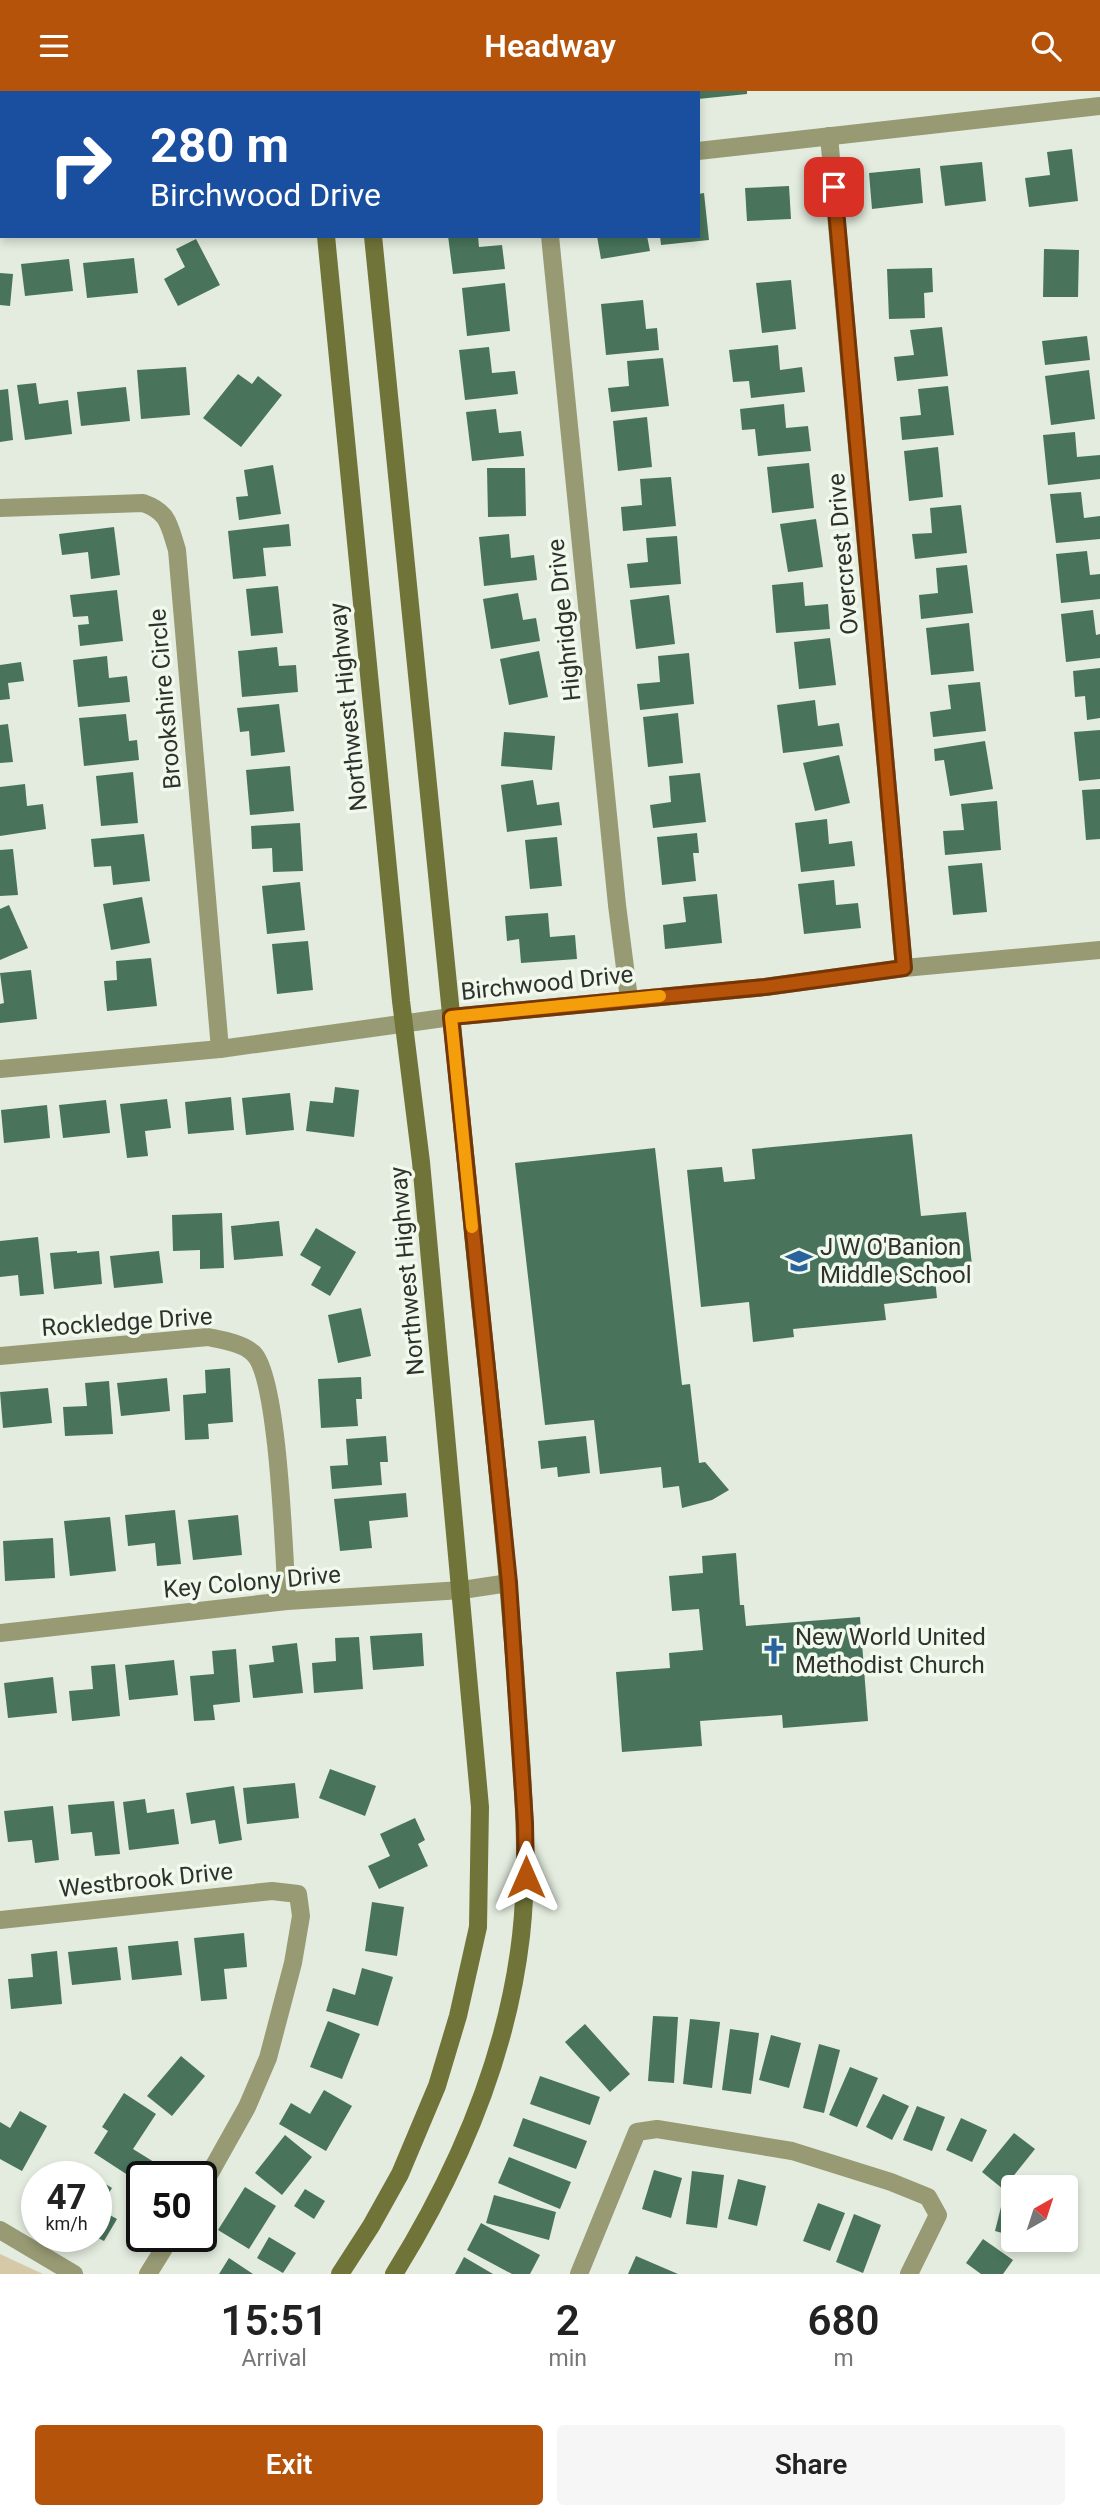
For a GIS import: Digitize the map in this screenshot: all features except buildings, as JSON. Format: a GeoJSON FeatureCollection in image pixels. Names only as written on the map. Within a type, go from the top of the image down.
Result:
{"type":"FeatureCollection","features":[{"type":"Feature","properties":{"kind":"main road","name":"Northwest Highway"},"geometry":{"type":"LineString","coordinates":[[326,238],[404,1024],[421,1162],[480,1807],[478,1927],[437,2086],[419,2134],[377,2215],[341,2274]]}},
{"type":"Feature","properties":{"kind":"main road"},"geometry":{"type":"LineString","coordinates":[[373,238],[509,1583],[525,1823],[526,1877],[521,1939],[504,2028],[483,2098],[444,2186],[394,2274]]}},
{"type":"Feature","properties":{"kind":"street"},"geometry":{"type":"LineString","coordinates":[[700,151],[1100,106]]}},
{"type":"Feature","properties":{"kind":"street","name":"Overcrest Drive"},"geometry":{"type":"LineString","coordinates":[[830,136],[904,968]]}},
{"type":"Feature","properties":{"kind":"street","name":"Highridge Drive"},"geometry":{"type":"LineString","coordinates":[[550,238],[617,905],[629,999]]}},
{"type":"Feature","properties":{"kind":"street","name":"Brookshire Circle"},"geometry":{"type":"LineString","coordinates":[[0,508],[143,503],[159,508],[168,520],[177,550],[220,1049]]}},
{"type":"Feature","properties":{"kind":"street","name":"Birchwood Drive"},"geometry":{"type":"LineString","coordinates":[[0,1069],[220,1049],[451,1017],[765,987],[904,968],[1100,950]]}},
{"type":"Feature","properties":{"kind":"street","name":"Rockledge Drive"},"geometry":{"type":"LineString","coordinates":[[0,1356],[208,1337],[232,1342],[253,1353],[267,1381],[269,1395],[278,1463],[287,1601]]}},
{"type":"Feature","properties":{"kind":"street","name":"Key Colony Drive"},"geometry":{"type":"LineString","coordinates":[[0,1633],[287,1601],[462,1590],[509,1583]]}},
{"type":"Feature","properties":{"kind":"street","name":"Westbrook Drive"},"geometry":{"type":"LineString","coordinates":[[0,1920],[272,1891],[298,1894],[301,1916],[293,1963],[268,2058],[247,2107],[217,2161]]}},
{"type":"Feature","properties":{"kind":"street"},"geometry":{"type":"LineString","coordinates":[[579,2274],[637,2132],[657,2129],[792,2151],[891,2182],[928,2197],[938,2215],[909,2274]]}},
{"type":"Feature","properties":{"kind":"street"},"geometry":{"type":"LineString","coordinates":[[0,2230],[74,2274]]}},
{"type":"Feature","properties":{"kind":"street"},"geometry":{"type":"LineString","coordinates":[[148,2274],[162,2252]]}},
{"type":"Feature","properties":{"kind":"shaded area"},"geometry":{"type":"Polygon","coordinates":[[[0,2254],[43,2274],[0,2274],[0,2254]]]}},
{"type":"Feature","properties":{"kind":"slow traffic"},"geometry":{"type":"LineString","coordinates":[[472,1227],[451,1017],[660,996]]}},
{"type":"Feature","properties":{"kind":"place","name":"J W O'Banion Middle School"},"geometry":{"type":"Point","coordinates":[799,1261]}},
{"type":"Feature","properties":{"kind":"place","name":"New World United Methodist Church"},"geometry":{"type":"Point","coordinates":[774,1651]}},
{"type":"Feature","properties":{"kind":"route"},"geometry":{"type":"LineString","coordinates":[[526,1877],[525,1823],[509,1583],[451,1017],[765,987],[904,968],[834,187]]}}]}
